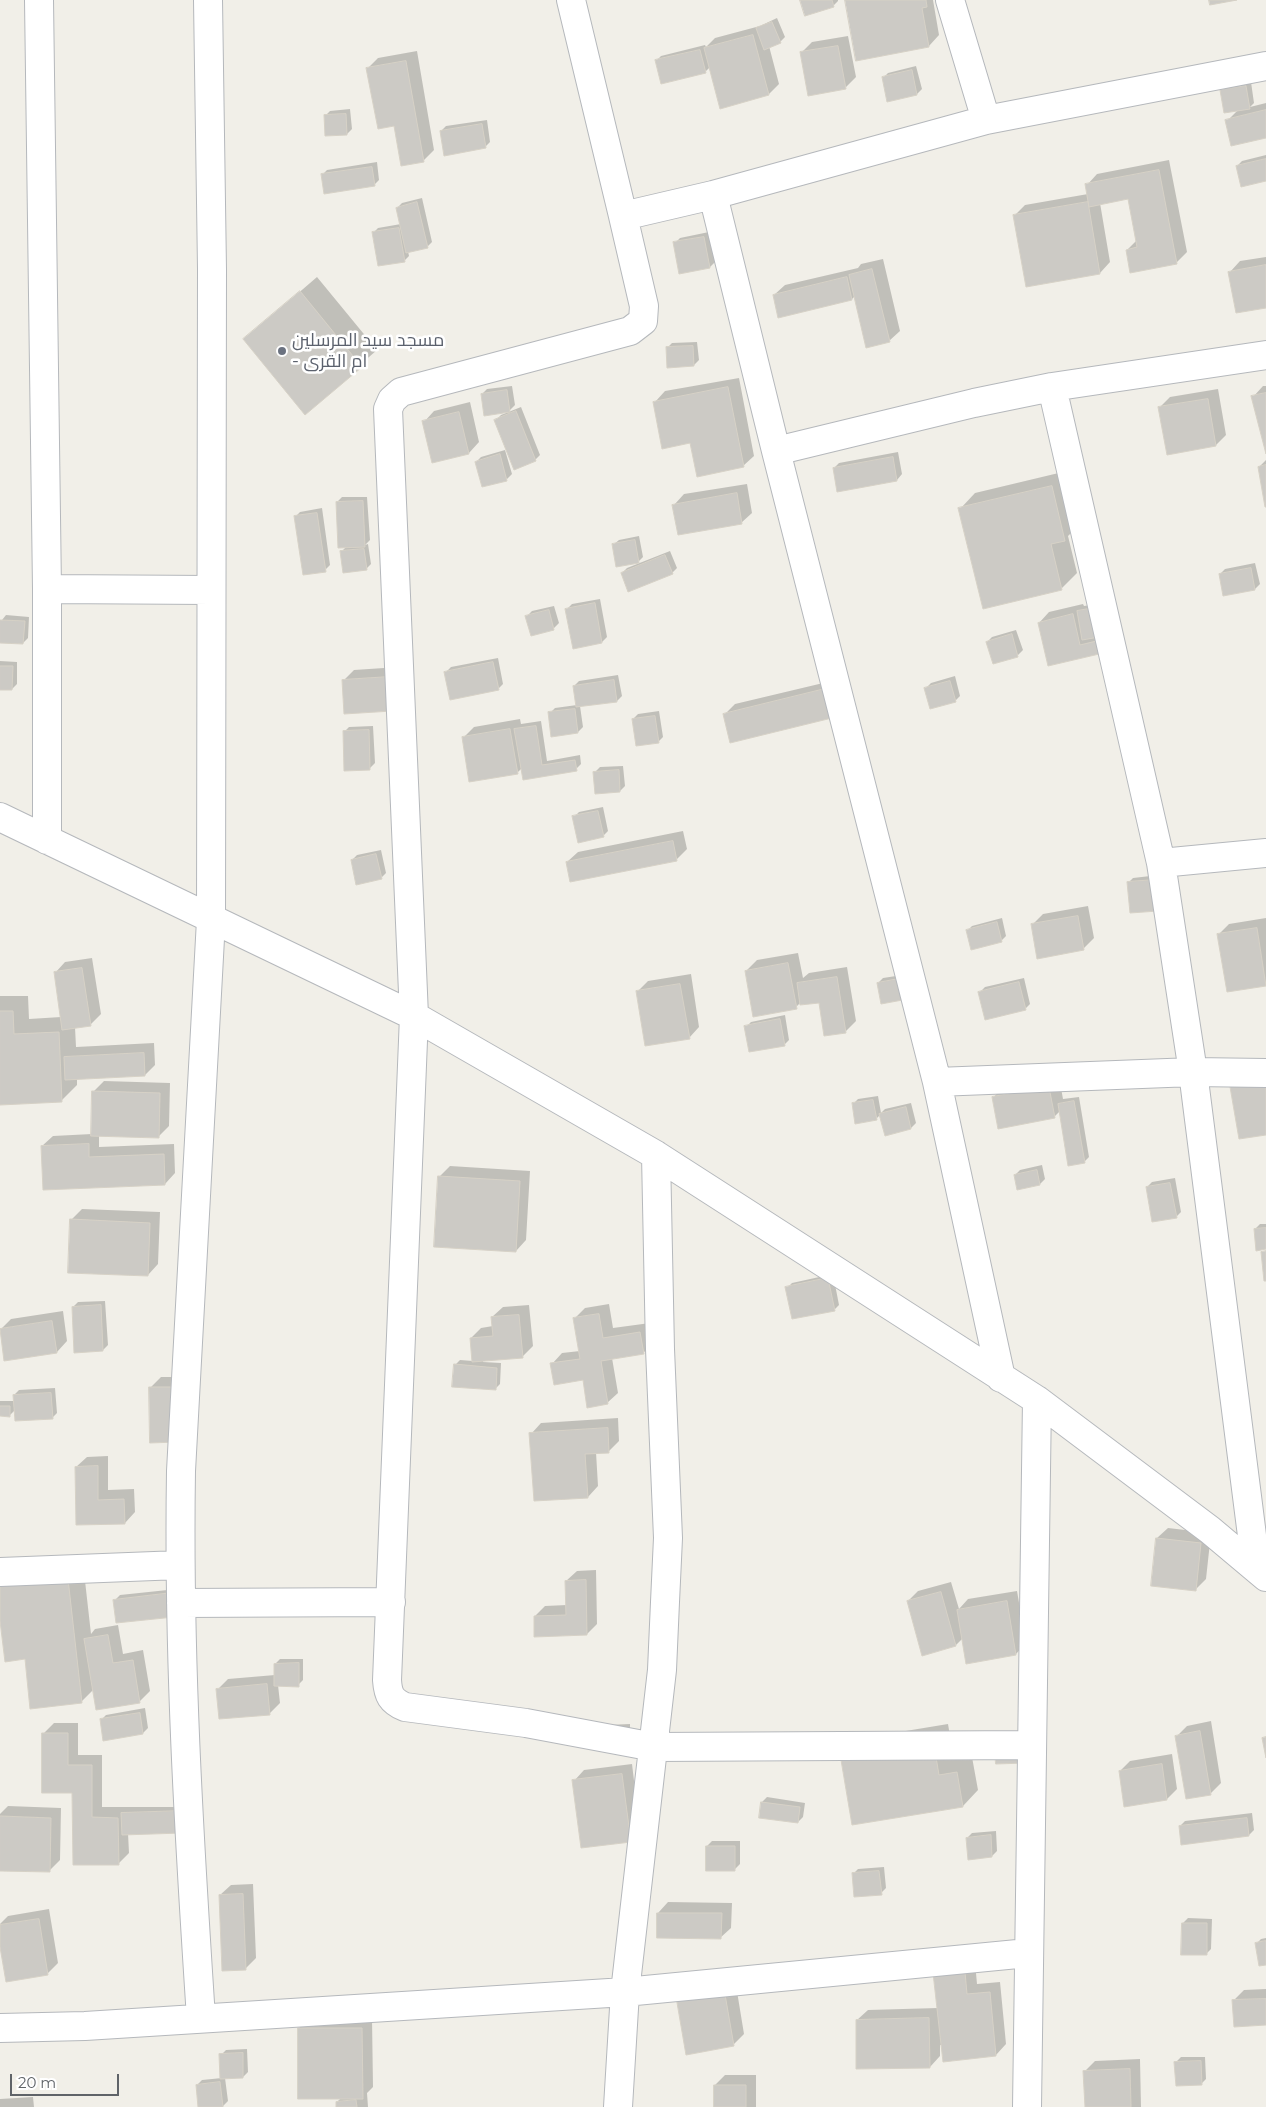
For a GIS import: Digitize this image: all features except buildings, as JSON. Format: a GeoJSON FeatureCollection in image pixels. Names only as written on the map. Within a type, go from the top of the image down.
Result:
{"type":"FeatureCollection","features":[{"type":"Feature","properties":{"kind":"street"},"geometry":{"type":"LineString","coordinates":[[39,0],[47,589],[47,840]]}},
{"type":"Feature","properties":{"kind":"street"},"geometry":{"type":"LineString","coordinates":[[201,2018],[187,1816],[180,1565],[181,1471],[211,920],[212,259],[208,0]]}},
{"type":"Feature","properties":{"kind":"street"},"geometry":{"type":"LineString","coordinates":[[570,0],[644,306],[643,321],[630,331],[401,392],[392,400],[388,409],[414,1016],[388,1693],[394,1702],[405,1707],[526,1723],[654,1747],[1032,1746]]}},
{"type":"Feature","properties":{"kind":"street"},"geometry":{"type":"LineString","coordinates":[[950,0],[986,120]]}},
{"type":"Feature","properties":{"kind":"street"},"geometry":{"type":"LineString","coordinates":[[622,216],[713,195],[986,120],[1266,66]]}},
{"type":"Feature","properties":{"kind":"street"},"geometry":{"type":"LineString","coordinates":[[713,195],[776,451],[937,1082],[1001,1378]]}},
{"type":"Feature","properties":{"kind":"street"},"geometry":{"type":"LineString","coordinates":[[776,451],[974,403],[1052,387],[1266,355]]}},
{"type":"Feature","properties":{"kind":"street"},"geometry":{"type":"LineString","coordinates":[[1052,387],[1162,863],[1193,1072],[1261,1572]]}},
{"type":"Feature","properties":{"kind":"street"},"geometry":{"type":"LineString","coordinates":[[47,589],[211,590]]}},
{"type":"Feature","properties":{"kind":"street"},"geometry":{"type":"LineString","coordinates":[[0,817],[414,1016],[656,1155],[1037,1400],[1261,1572]]}},
{"type":"Feature","properties":{"kind":"street"},"geometry":{"type":"LineString","coordinates":[[1162,863],[1266,853]]}},
{"type":"Feature","properties":{"kind":"street"},"geometry":{"type":"LineString","coordinates":[[937,1082],[1193,1072],[1266,1073]]}},
{"type":"Feature","properties":{"kind":"street"},"geometry":{"type":"LineString","coordinates":[[618,2107],[625,1992],[662,1670],[668,1538],[660,1349],[656,1155]]}},
{"type":"Feature","properties":{"kind":"street"},"geometry":{"type":"LineString","coordinates":[[1026,2107],[1037,1400]]}},
{"type":"Feature","properties":{"kind":"street"},"geometry":{"type":"LineString","coordinates":[[0,1572],[180,1565]]}},
{"type":"Feature","properties":{"kind":"street"},"geometry":{"type":"LineString","coordinates":[[181,1604],[390,1602]]}},
{"type":"Feature","properties":{"kind":"street"},"geometry":{"type":"LineString","coordinates":[[0,2028],[85,2026],[625,1992],[1028,1953]]}},
{"type":"Feature","properties":{"kind":"place","name":"مسجد سيد المرسلين - ام القرى"},"geometry":{"type":"Point","coordinates":[282,351]}}]}
